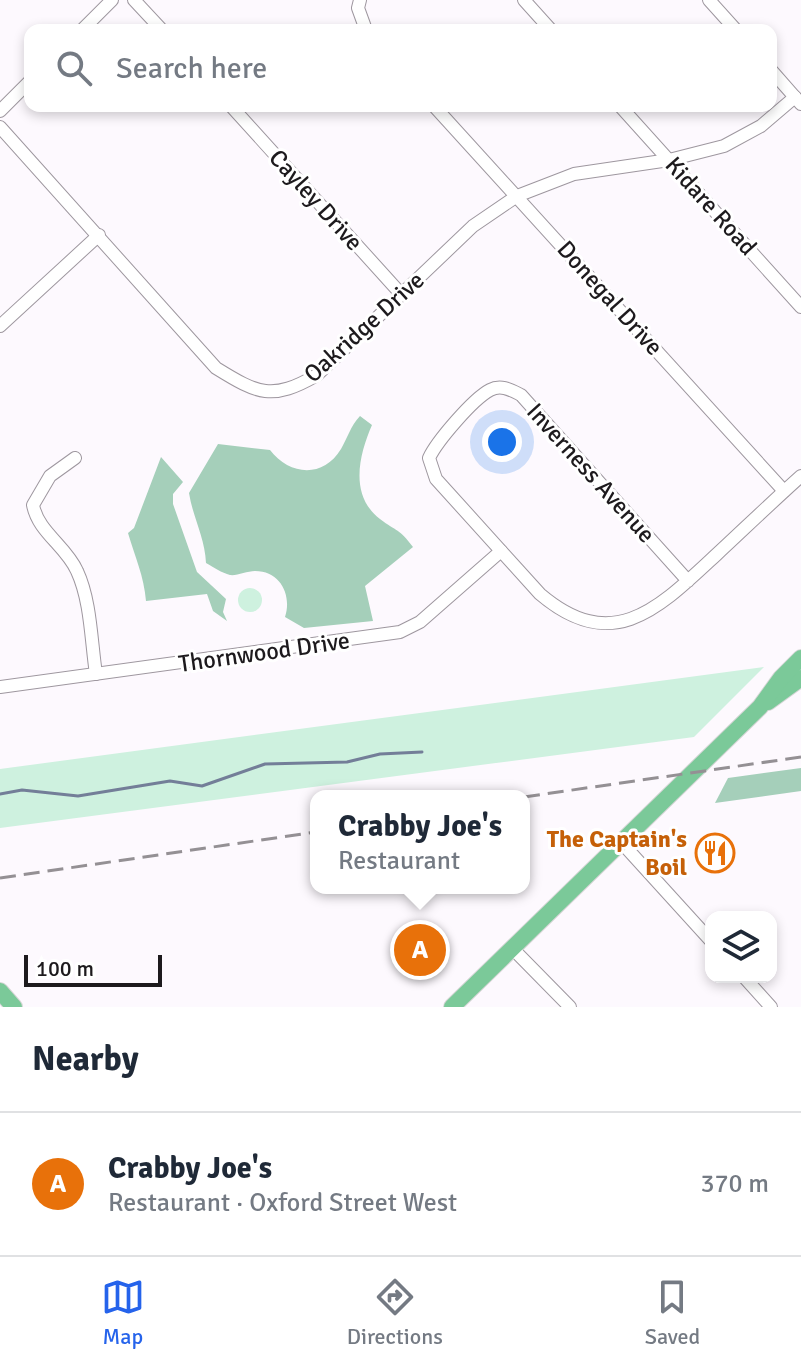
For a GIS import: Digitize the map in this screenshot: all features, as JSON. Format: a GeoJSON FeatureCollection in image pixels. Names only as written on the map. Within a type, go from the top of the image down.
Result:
{"type":"FeatureCollection","features":[{"type":"Feature","properties":{"kind":"main road"},"geometry":{"type":"LineString","coordinates":[[760,707],[781,678],[801,658]]}},
{"type":"Feature","properties":{"kind":"main road"},"geometry":{"type":"LineString","coordinates":[[452,1007],[760,707],[801,678]]}},
{"type":"Feature","properties":{"kind":"main road"},"geometry":{"type":"LineString","coordinates":[[0,991],[14,1007]]}},
{"type":"Feature","properties":{"kind":"street"},"geometry":{"type":"LineString","coordinates":[[88,24],[112,0]]}},
{"type":"Feature","properties":{"kind":"street"},"geometry":{"type":"LineString","coordinates":[[134,0],[156,24]]}},
{"type":"Feature","properties":{"kind":"street"},"geometry":{"type":"LineString","coordinates":[[360,0],[358,8],[364,24]]}},
{"type":"Feature","properties":{"kind":"street"},"geometry":{"type":"LineString","coordinates":[[524,0],[546,24]]}},
{"type":"Feature","properties":{"kind":"street"},"geometry":{"type":"LineString","coordinates":[[709,0],[731,24]]}},
{"type":"Feature","properties":{"kind":"street"},"geometry":{"type":"LineString","coordinates":[[777,77],[798,100]]}},
{"type":"Feature","properties":{"kind":"street"},"geometry":{"type":"LineString","coordinates":[[0,111],[24,87]]}},
{"type":"Feature","properties":{"kind":"street","name":"Oakridge Drive"},"geometry":{"type":"LineString","coordinates":[[0,127],[216,368],[255,392],[292,389],[317,375],[473,226],[517,196],[574,174],[669,160],[724,146],[761,126],[798,100]]}},
{"type":"Feature","properties":{"kind":"street","name":"Cayley Drive"},"geometry":{"type":"LineString","coordinates":[[236,112],[401,294]]}},
{"type":"Feature","properties":{"kind":"street","name":"Donegal Drive"},"geometry":{"type":"LineString","coordinates":[[440,112],[784,491]]}},
{"type":"Feature","properties":{"kind":"street","name":"Kidare Road"},"geometry":{"type":"LineString","coordinates":[[625,112],[801,307]]}},
{"type":"Feature","properties":{"kind":"street"},"geometry":{"type":"LineString","coordinates":[[0,326],[99,235]]}},
{"type":"Feature","properties":{"kind":"street","name":"Inverness Avenue"},"geometry":{"type":"LineString","coordinates":[[688,581],[521,395],[506,387],[490,390],[435,444],[429,458],[436,479],[501,551],[559,611],[601,624],[645,615],[688,581],[801,476]]}},
{"type":"Feature","properties":{"kind":"street"},"geometry":{"type":"LineString","coordinates":[[75,458],[50,476],[33,505],[35,519],[77,571],[85,597],[96,674]]}},
{"type":"Feature","properties":{"kind":"street","name":"Thornwood Drive"},"geometry":{"type":"LineString","coordinates":[[0,687],[400,632],[420,622],[501,551]]}},
{"type":"Feature","properties":{"kind":"street"},"geometry":{"type":"LineString","coordinates":[[621,842],[705,934]]}},
{"type":"Feature","properties":{"kind":"street"},"geometry":{"type":"LineString","coordinates":[[512,948],[570,1007]]}},
{"type":"Feature","properties":{"kind":"street"},"geometry":{"type":"LineString","coordinates":[[749,983],[771,1007]]}},
{"type":"Feature","properties":{"kind":"green space"},"geometry":{"type":"Polygon","coordinates":[[[360,416],[372,425],[361,462],[360,487],[364,498],[380,519],[401,533],[413,547],[365,586],[373,621],[304,628],[285,617],[285,593],[272,575],[255,571],[230,575],[206,563],[189,493],[218,444],[270,450],[296,469],[316,469],[334,459],[360,416]]]}},
{"type":"Feature","properties":{"kind":"green space"},"geometry":{"type":"Polygon","coordinates":[[[161,457],[183,482],[173,494],[173,504],[197,572],[226,599],[223,612],[227,621],[213,611],[207,594],[146,601],[128,533],[134,528],[161,457]]]}},
{"type":"Feature","properties":{"kind":"green space"},"geometry":{"type":"Polygon","coordinates":[[[250,588],[261,595],[262,600],[255,611],[250,612],[239,605],[238,600],[245,589],[250,588]]]}},
{"type":"Feature","properties":{"kind":"green space"},"geometry":{"type":"Polygon","coordinates":[[[764,667],[694,737],[0,828],[0,769],[764,667]]]}},
{"type":"Feature","properties":{"kind":"green space"},"geometry":{"type":"Polygon","coordinates":[[[801,768],[801,791],[715,803],[728,778],[801,768]]]}},
{"type":"Feature","properties":{"kind":"waterway"},"geometry":{"type":"LineString","coordinates":[[0,794],[22,790],[78,796],[170,781],[202,786],[265,764],[347,762],[380,754],[422,752]]}},
{"type":"Feature","properties":{"kind":"railway"},"geometry":{"type":"LineString","coordinates":[[530,796],[801,757]]}},
{"type":"Feature","properties":{"kind":"railway"},"geometry":{"type":"LineString","coordinates":[[0,878],[310,833]]}},
{"type":"Feature","properties":{"kind":"place","name":"The Captain's Boil"},"geometry":{"type":"Point","coordinates":[715,853]}},
{"type":"Feature","properties":{"kind":"place","name":"Crabby Joe's"},"geometry":{"type":"Point","coordinates":[420,950]}}]}
